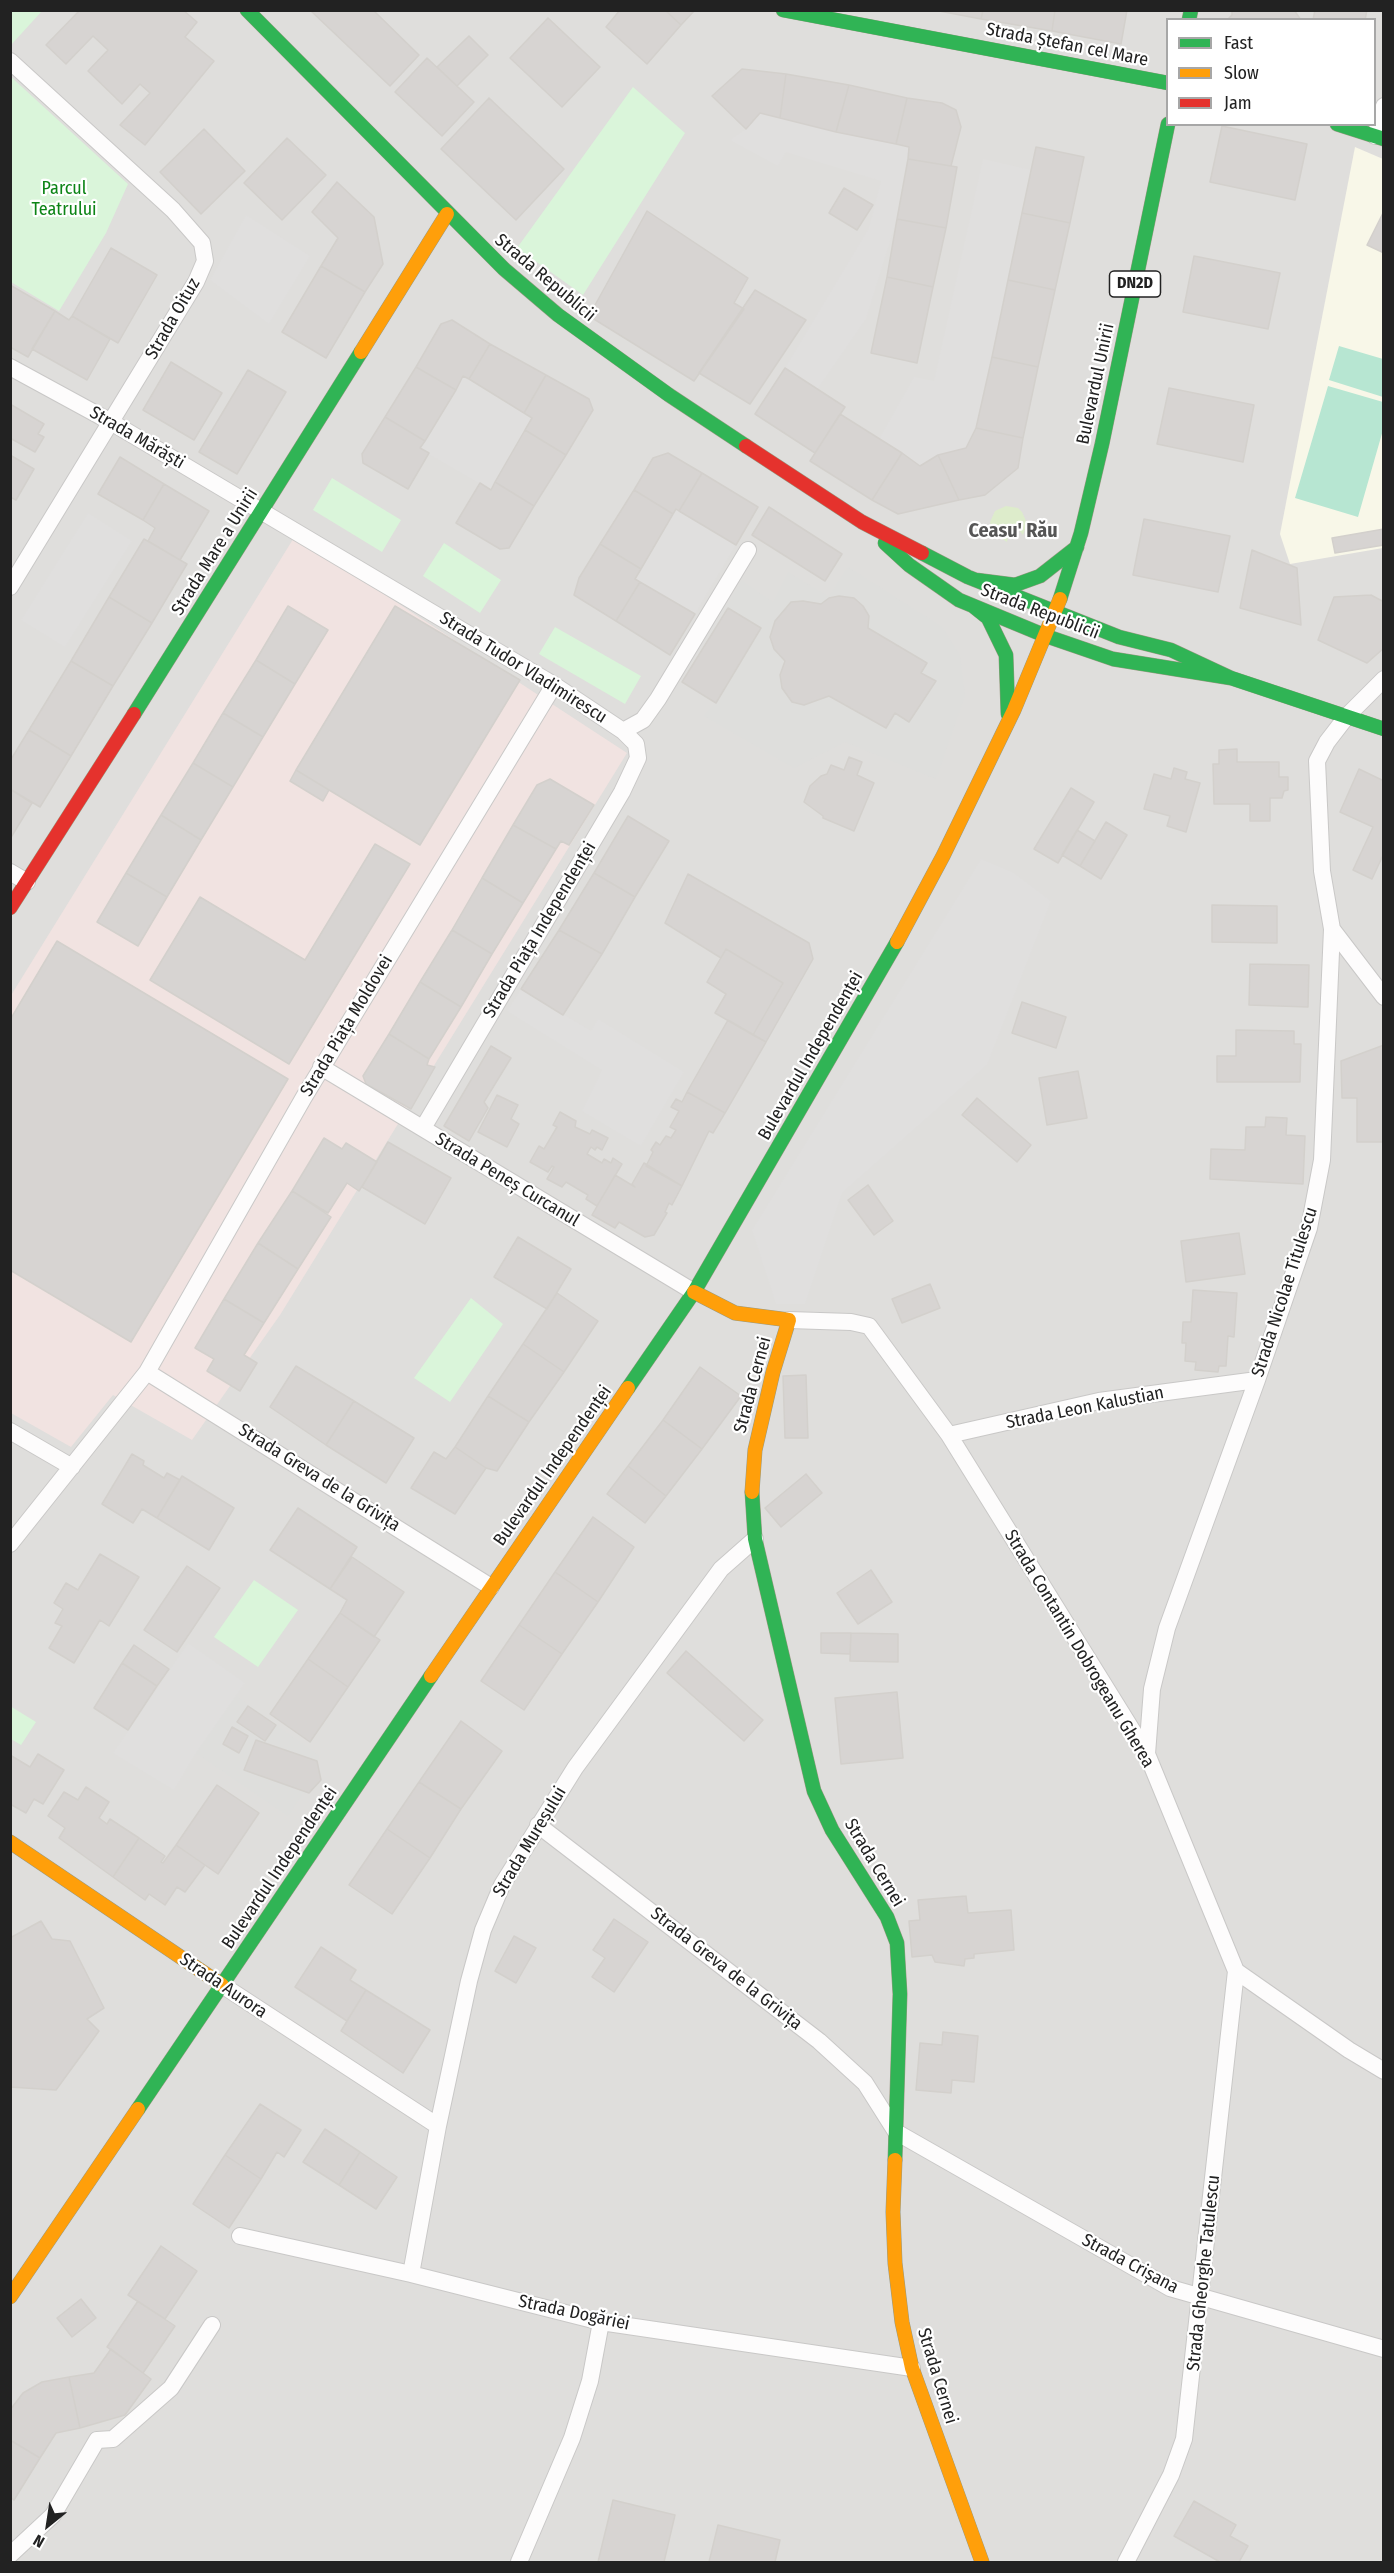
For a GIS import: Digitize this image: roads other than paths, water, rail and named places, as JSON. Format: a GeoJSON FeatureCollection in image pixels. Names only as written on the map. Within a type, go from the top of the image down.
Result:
{"type":"FeatureCollection","features":[{"type":"Feature","properties":{"kind":"main road","name":"Strada Republicii"},"geometry":{"type":"LineString","coordinates":[[247,10],[447,214],[504,269],[558,315],[669,396],[862,522],[976,580],[1055,614],[1119,637],[1171,650],[1231,678],[1383,729]]}},
{"type":"Feature","properties":{"kind":"main road","name":"Strada Ștefan cel Mare"},"geometry":{"type":"LineString","coordinates":[[783,10],[1166,83]]}},
{"type":"Feature","properties":{"kind":"main road","name":"Bulevardul Unirii"},"geometry":{"type":"LineString","coordinates":[[1055,614],[1077,546],[1102,444],[1167,126]]}},
{"type":"Feature","properties":{"kind":"main road"},"geometry":{"type":"LineString","coordinates":[[1343,126],[1379,137]]}},
{"type":"Feature","properties":{"kind":"main road","name":"Strada Mare a Unirii"},"geometry":{"type":"LineString","coordinates":[[10,908],[262,512],[447,214]]}},
{"type":"Feature","properties":{"kind":"main road","name":"Strada Republicii"},"geometry":{"type":"LineString","coordinates":[[862,522],[909,565],[959,600],[973,606],[1046,636],[1113,659],[1231,678]]}},
{"type":"Feature","properties":{"kind":"main road"},"geometry":{"type":"LineString","coordinates":[[976,580],[1015,585],[1040,576],[1077,546]]}},
{"type":"Feature","properties":{"kind":"main road"},"geometry":{"type":"LineString","coordinates":[[973,606],[988,618],[1006,655],[1008,722]]}},
{"type":"Feature","properties":{"kind":"main road","name":"Bulevardul Independenței"},"geometry":{"type":"LineString","coordinates":[[10,2297],[491,1587],[694,1292],[885,963],[953,836],[1008,722],[1055,614]]}},
{"type":"Feature","properties":{"kind":"main road","name":"Strada Cernei"},"geometry":{"type":"LineString","coordinates":[[694,1292],[735,1313],[789,1320],[773,1372],[755,1450],[752,1488],[755,1539],[780,1634],[814,1791],[832,1830],[887,1917],[897,1942],[900,1994],[893,2212],[895,2263],[902,2322],[912,2368],[982,2562]]}},
{"type":"Feature","properties":{"kind":"main road","name":"Strada Aurora"},"geometry":{"type":"LineString","coordinates":[[10,1842],[222,1985]]}},
{"type":"Feature","properties":{"kind":"street","name":"Strada Oituz"},"geometry":{"type":"LineString","coordinates":[[10,61],[173,210],[202,243],[205,261],[195,282],[10,587]]}},
{"type":"Feature","properties":{"kind":"street"},"geometry":{"type":"LineString","coordinates":[[1379,137],[1383,106]]}},
{"type":"Feature","properties":{"kind":"street","name":"Strada Mărăști"},"geometry":{"type":"LineString","coordinates":[[10,367],[111,422],[262,512]]}},
{"type":"Feature","properties":{"kind":"street","name":"Strada Tudor Vladimirescu"},"geometry":{"type":"LineString","coordinates":[[262,512],[554,685],[623,731],[643,720],[658,699],[748,550]]}},
{"type":"Feature","properties":{"kind":"street","name":"Strada Nicolae Titulescu"},"geometry":{"type":"LineString","coordinates":[[1147,1754],[1152,1689],[1167,1628],[1257,1380],[1309,1228],[1322,1160],[1332,929],[1322,871],[1317,760],[1327,742],[1347,716],[1383,679]]}},
{"type":"Feature","properties":{"kind":"street","name":"Strada Piața Moldovei"},"geometry":{"type":"LineString","coordinates":[[10,1544],[147,1372],[321,1067],[554,685]]}},
{"type":"Feature","properties":{"kind":"street","name":"Strada Piața Independenței"},"geometry":{"type":"LineString","coordinates":[[423,1128],[622,792],[638,758],[636,744],[623,731]]}},
{"type":"Feature","properties":{"kind":"street"},"geometry":{"type":"LineString","coordinates":[[10,872],[27,882]]}},
{"type":"Feature","properties":{"kind":"street"},"geometry":{"type":"LineString","coordinates":[[1332,929],[1383,997]]}},
{"type":"Feature","properties":{"kind":"street","name":"Strada Peneș Curcanul"},"geometry":{"type":"LineString","coordinates":[[321,1067],[694,1292]]}},
{"type":"Feature","properties":{"kind":"street","name":"Strada Contantin Dobrogeanu Gherea"},"geometry":{"type":"LineString","coordinates":[[789,1320],[851,1322],[869,1326],[949,1435],[1147,1754],[1236,1971]]}},
{"type":"Feature","properties":{"kind":"street","name":"Strada Greva de la Grivița"},"geometry":{"type":"LineString","coordinates":[[147,1372],[491,1587]]}},
{"type":"Feature","properties":{"kind":"street","name":"Strada Leon Kalustian"},"geometry":{"type":"LineString","coordinates":[[949,1435],[1099,1401],[1257,1380]]}},
{"type":"Feature","properties":{"kind":"street"},"geometry":{"type":"LineString","coordinates":[[10,1431],[72,1467]]}},
{"type":"Feature","properties":{"kind":"street","name":"Strada Mureșului"},"geometry":{"type":"LineString","coordinates":[[411,2274],[438,2126],[469,1981],[483,1930],[501,1885],[575,1768],[721,1569],[755,1539]]}},
{"type":"Feature","properties":{"kind":"street","name":"Strada Greva de la Grivița"},"geometry":{"type":"LineString","coordinates":[[538,1825],[819,2041],[865,2083],[896,2132]]}},
{"type":"Feature","properties":{"kind":"street"},"geometry":{"type":"LineString","coordinates":[[1236,1971],[1383,2071]]}},
{"type":"Feature","properties":{"kind":"street","name":"Strada Gheorghe Tatulescu"},"geometry":{"type":"LineString","coordinates":[[1126,2562],[1171,2475],[1184,2439],[1202,2299],[1236,1971]]}},
{"type":"Feature","properties":{"kind":"street","name":"Strada Aurora"},"geometry":{"type":"LineString","coordinates":[[222,1985],[438,2126]]}},
{"type":"Feature","properties":{"kind":"street","name":"Strada Crișana"},"geometry":{"type":"LineString","coordinates":[[896,2132],[1170,2288],[1383,2349]]}},
{"type":"Feature","properties":{"kind":"street","name":"Strada Dogăriei"},"geometry":{"type":"LineString","coordinates":[[240,2236],[411,2274],[601,2322],[912,2368]]}},
{"type":"Feature","properties":{"kind":"street"},"geometry":{"type":"LineString","coordinates":[[519,2562],[572,2438],[590,2381],[601,2322]]}},
{"type":"Feature","properties":{"kind":"street"},"geometry":{"type":"LineString","coordinates":[[10,2555],[53,2515],[97,2440],[113,2439],[171,2388],[212,2325]]}},
{"type":"Feature","properties":{"kind":"district","name":"Ceasu' Rău"},"geometry":{"type":"Point","coordinates":[1013,531]}},
{"type":"Feature","properties":{"kind":"park label","name":"Parcul Teatrului"},"geometry":{"type":"Point","coordinates":[64,199]}}]}
